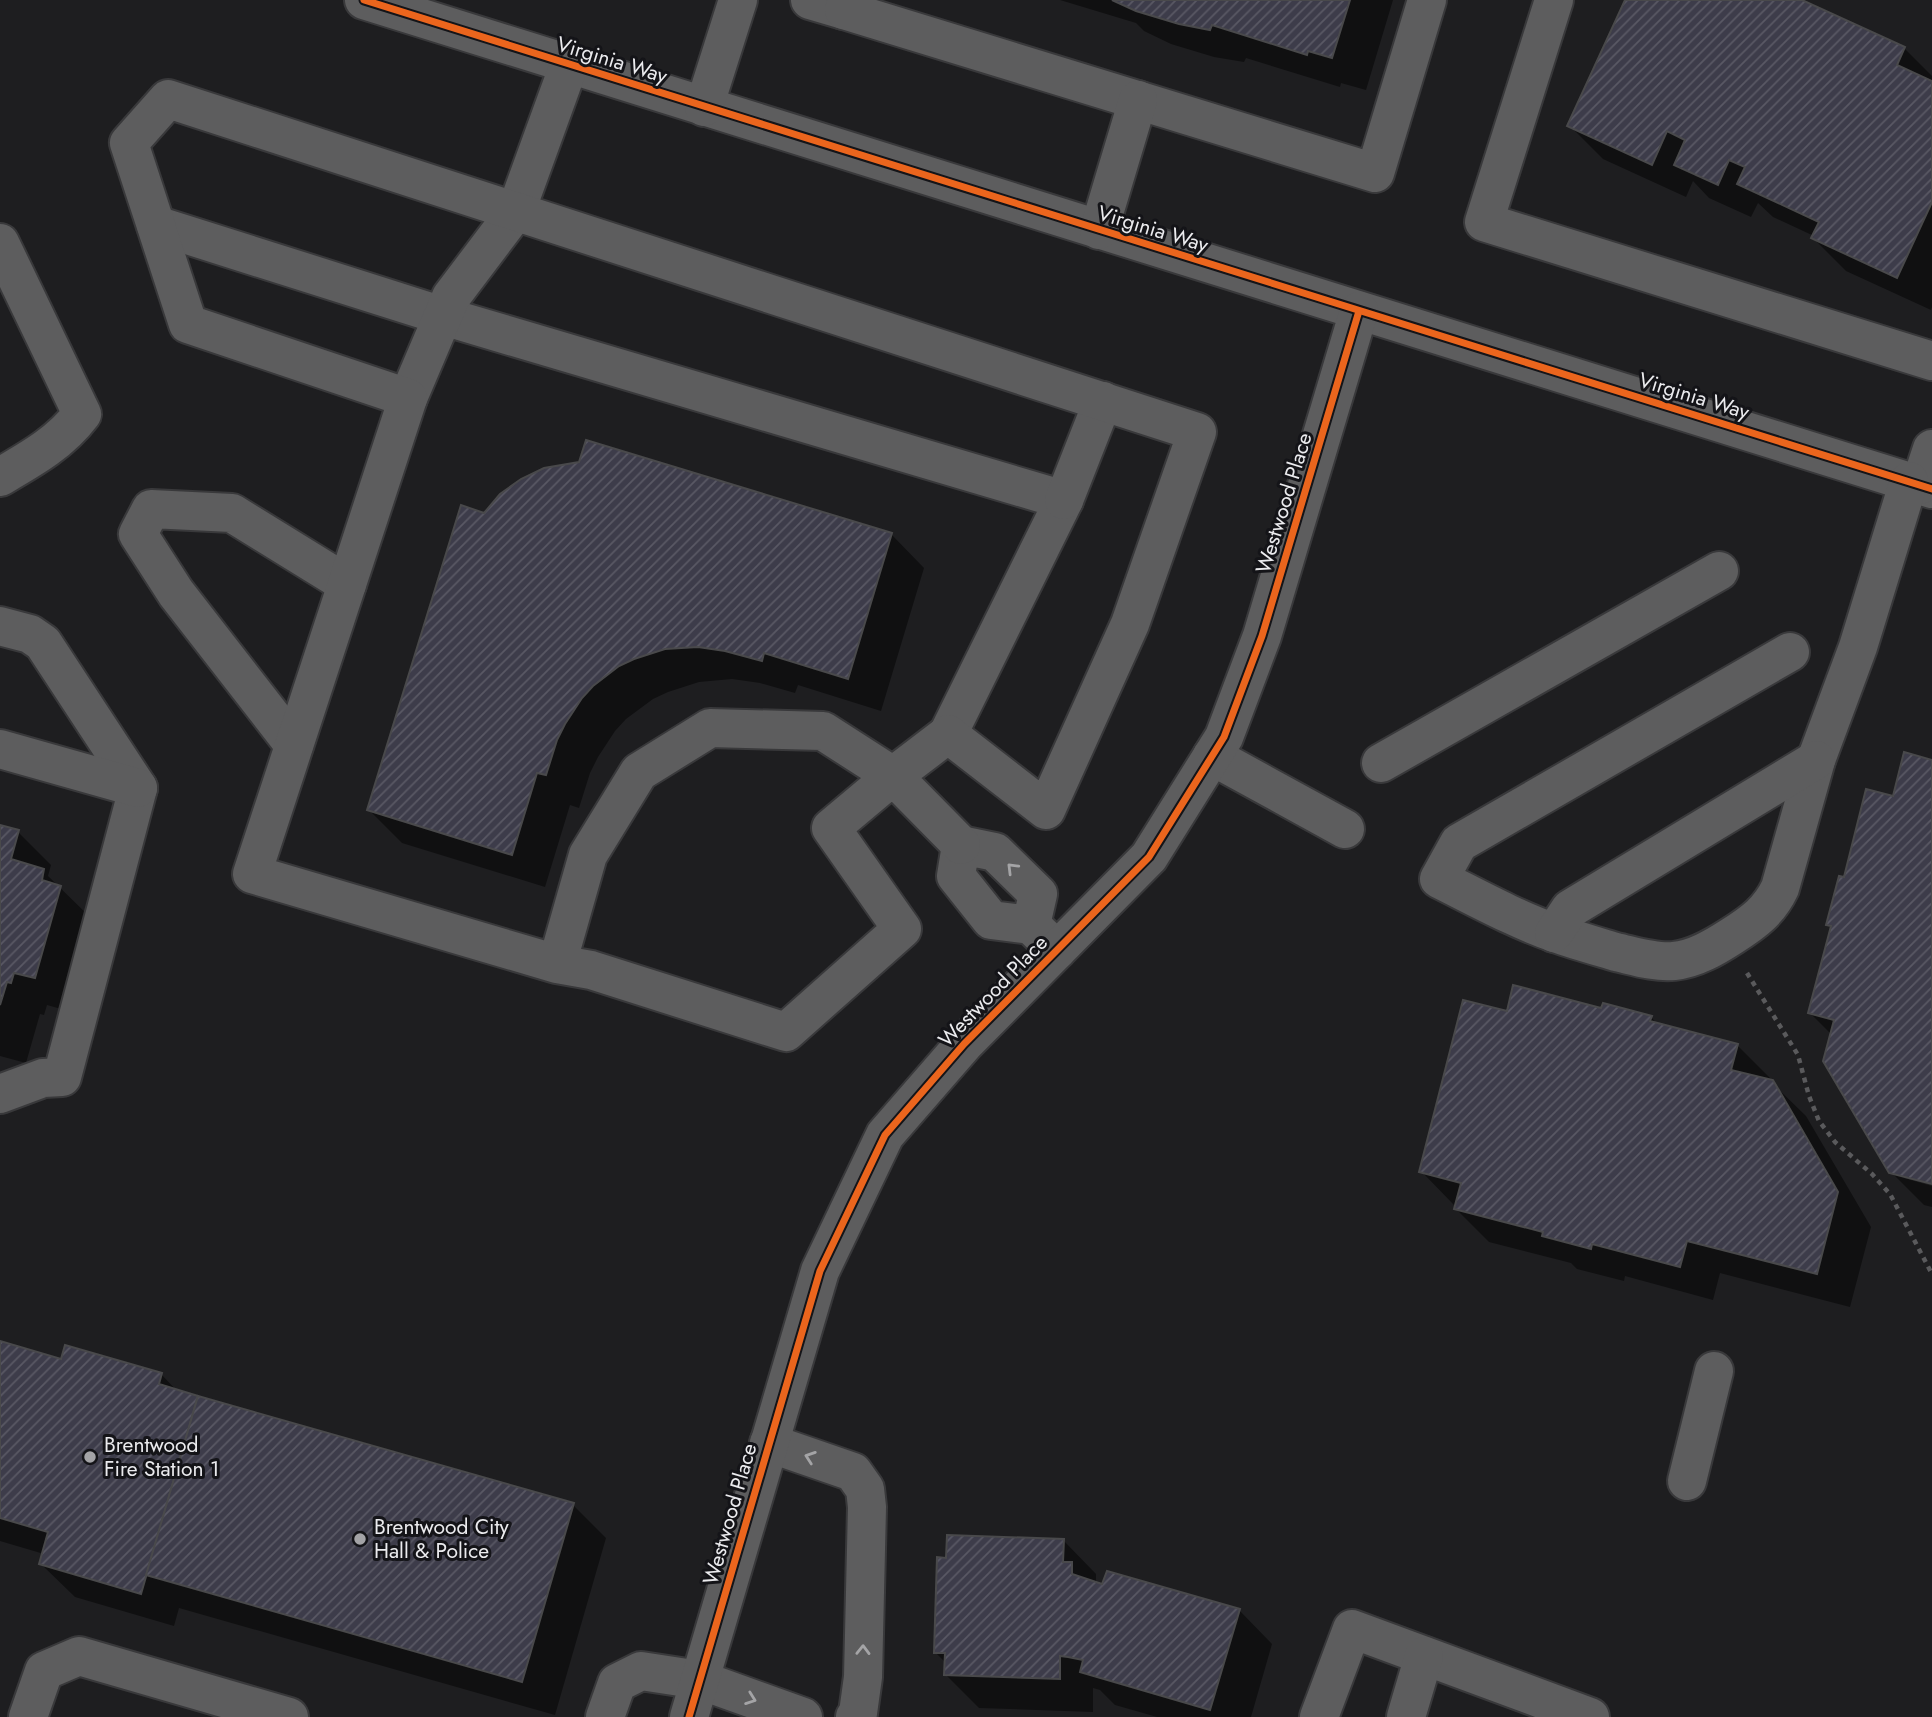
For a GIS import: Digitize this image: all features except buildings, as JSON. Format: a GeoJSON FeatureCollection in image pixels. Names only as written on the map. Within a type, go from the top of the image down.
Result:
{"type":"FeatureCollection","features":[{"type":"Feature","properties":{"kind":"street","name":"Virginia Way"},"geometry":{"type":"LineString","coordinates":[[364,0],[1921,485]]}},
{"type":"Feature","properties":{"kind":"street"},"geometry":{"type":"LineString","coordinates":[[704,107],[738,0]]}},
{"type":"Feature","properties":{"kind":"street"},"geometry":{"type":"LineString","coordinates":[[834,3],[1375,173],[1427,0]]}},
{"type":"Feature","properties":{"kind":"street"},"geometry":{"type":"LineString","coordinates":[[1554,0],[1484,222],[1932,361]]}},
{"type":"Feature","properties":{"kind":"street"},"geometry":{"type":"LineString","coordinates":[[569,65],[516,211],[451,297],[408,398],[253,874],[557,964],[591,970],[786,1032],[902,929],[831,828],[948,734],[1064,500],[1103,401]]}},
{"type":"Feature","properties":{"kind":"street"},"geometry":{"type":"LineString","coordinates":[[408,398],[188,324],[129,143],[168,99],[1197,432],[1130,624],[1046,810],[948,734]]}},
{"type":"Feature","properties":{"kind":"street"},"geometry":{"type":"LineString","coordinates":[[1100,230],[1138,100]]}},
{"type":"Feature","properties":{"kind":"street"},"geometry":{"type":"LineString","coordinates":[[156,225],[443,316],[1064,500]]}},
{"type":"Feature","properties":{"kind":"street"},"geometry":{"type":"LineString","coordinates":[[0,243],[82,414],[55,444],[0,477]]}},
{"type":"Feature","properties":{"kind":"street","name":"Westwood Place"},"geometry":{"type":"LineString","coordinates":[[689,1717],[820,1272],[885,1135],[964,1044],[1044,937],[1149,857],[1224,737],[1262,636],[1359,311]]}},
{"type":"Feature","properties":{"kind":"street"},"geometry":{"type":"LineString","coordinates":[[1790,652],[1459,844],[1439,879],[1555,933],[1627,954],[1670,962],[1687,959],[1749,925],[1773,902],[1780,888],[1816,760],[1921,485],[1932,449]]}},
{"type":"Feature","properties":{"kind":"street"},"geometry":{"type":"LineString","coordinates":[[294,745],[176,593],[138,534],[151,509],[232,513],[347,584]]}},
{"type":"Feature","properties":{"kind":"street"},"geometry":{"type":"LineString","coordinates":[[1381,763],[1719,571]]}},
{"type":"Feature","properties":{"kind":"street"},"geometry":{"type":"LineString","coordinates":[[0,626],[30,634],[43,643],[138,788],[62,1077],[43,1078],[0,1094]]}},
{"type":"Feature","properties":{"kind":"street"},"geometry":{"type":"LineString","coordinates":[[557,964],[589,855],[639,772],[710,728],[823,731],[893,776],[961,845],[995,852],[1038,894],[1044,937]]}},
{"type":"Feature","properties":{"kind":"street"},"geometry":{"type":"LineString","coordinates":[[0,749],[138,788]]}},
{"type":"Feature","properties":{"kind":"street"},"geometry":{"type":"LineString","coordinates":[[1212,756],[1345,829]]}},
{"type":"Feature","properties":{"kind":"street"},"geometry":{"type":"LineString","coordinates":[[1555,933],[1570,909],[1816,760]]}},
{"type":"Feature","properties":{"kind":"street"},"geometry":{"type":"LineString","coordinates":[[1687,1481],[1714,1371]]}},
{"type":"Feature","properties":{"kind":"street"},"geometry":{"type":"LineString","coordinates":[[769,1443],[853,1472],[865,1489],[867,1507],[863,1677],[858,1713],[855,1717]]}},
{"type":"Feature","properties":{"kind":"street"},"geometry":{"type":"LineString","coordinates":[[1319,1717],[1352,1629],[1590,1717]]}},
{"type":"Feature","properties":{"kind":"street"},"geometry":{"type":"LineString","coordinates":[[29,1717],[44,1671],[79,1656],[289,1717]]}},
{"type":"Feature","properties":{"kind":"street"},"geometry":{"type":"LineString","coordinates":[[1406,1717],[1424,1656]]}},
{"type":"Feature","properties":{"kind":"street"},"geometry":{"type":"LineString","coordinates":[[605,1717],[617,1684],[641,1671],[700,1680],[803,1717]]}},
{"type":"Feature","properties":{"kind":"path"},"geometry":{"type":"LineString","coordinates":[[1727,939],[1798,1055],[1819,1121],[1835,1142],[1872,1174],[1889,1194],[1932,1274]]}},
{"type":"Feature","properties":{"kind":"cycle path"},"geometry":{"type":"LineString","coordinates":[[364,0],[1932,489]]}},
{"type":"Feature","properties":{"kind":"cycle path"},"geometry":{"type":"LineString","coordinates":[[689,1717],[820,1271],[885,1135],[964,1044],[1149,857],[1224,737],[1262,636],[1359,311]]}},
{"type":"Feature","properties":{"kind":"place","name":"Brentwood Fire Station 1"},"geometry":{"type":"Point","coordinates":[90,1457]}},
{"type":"Feature","properties":{"kind":"place","name":"Brentwood City Hall & Police"},"geometry":{"type":"Point","coordinates":[360,1539]}}]}
